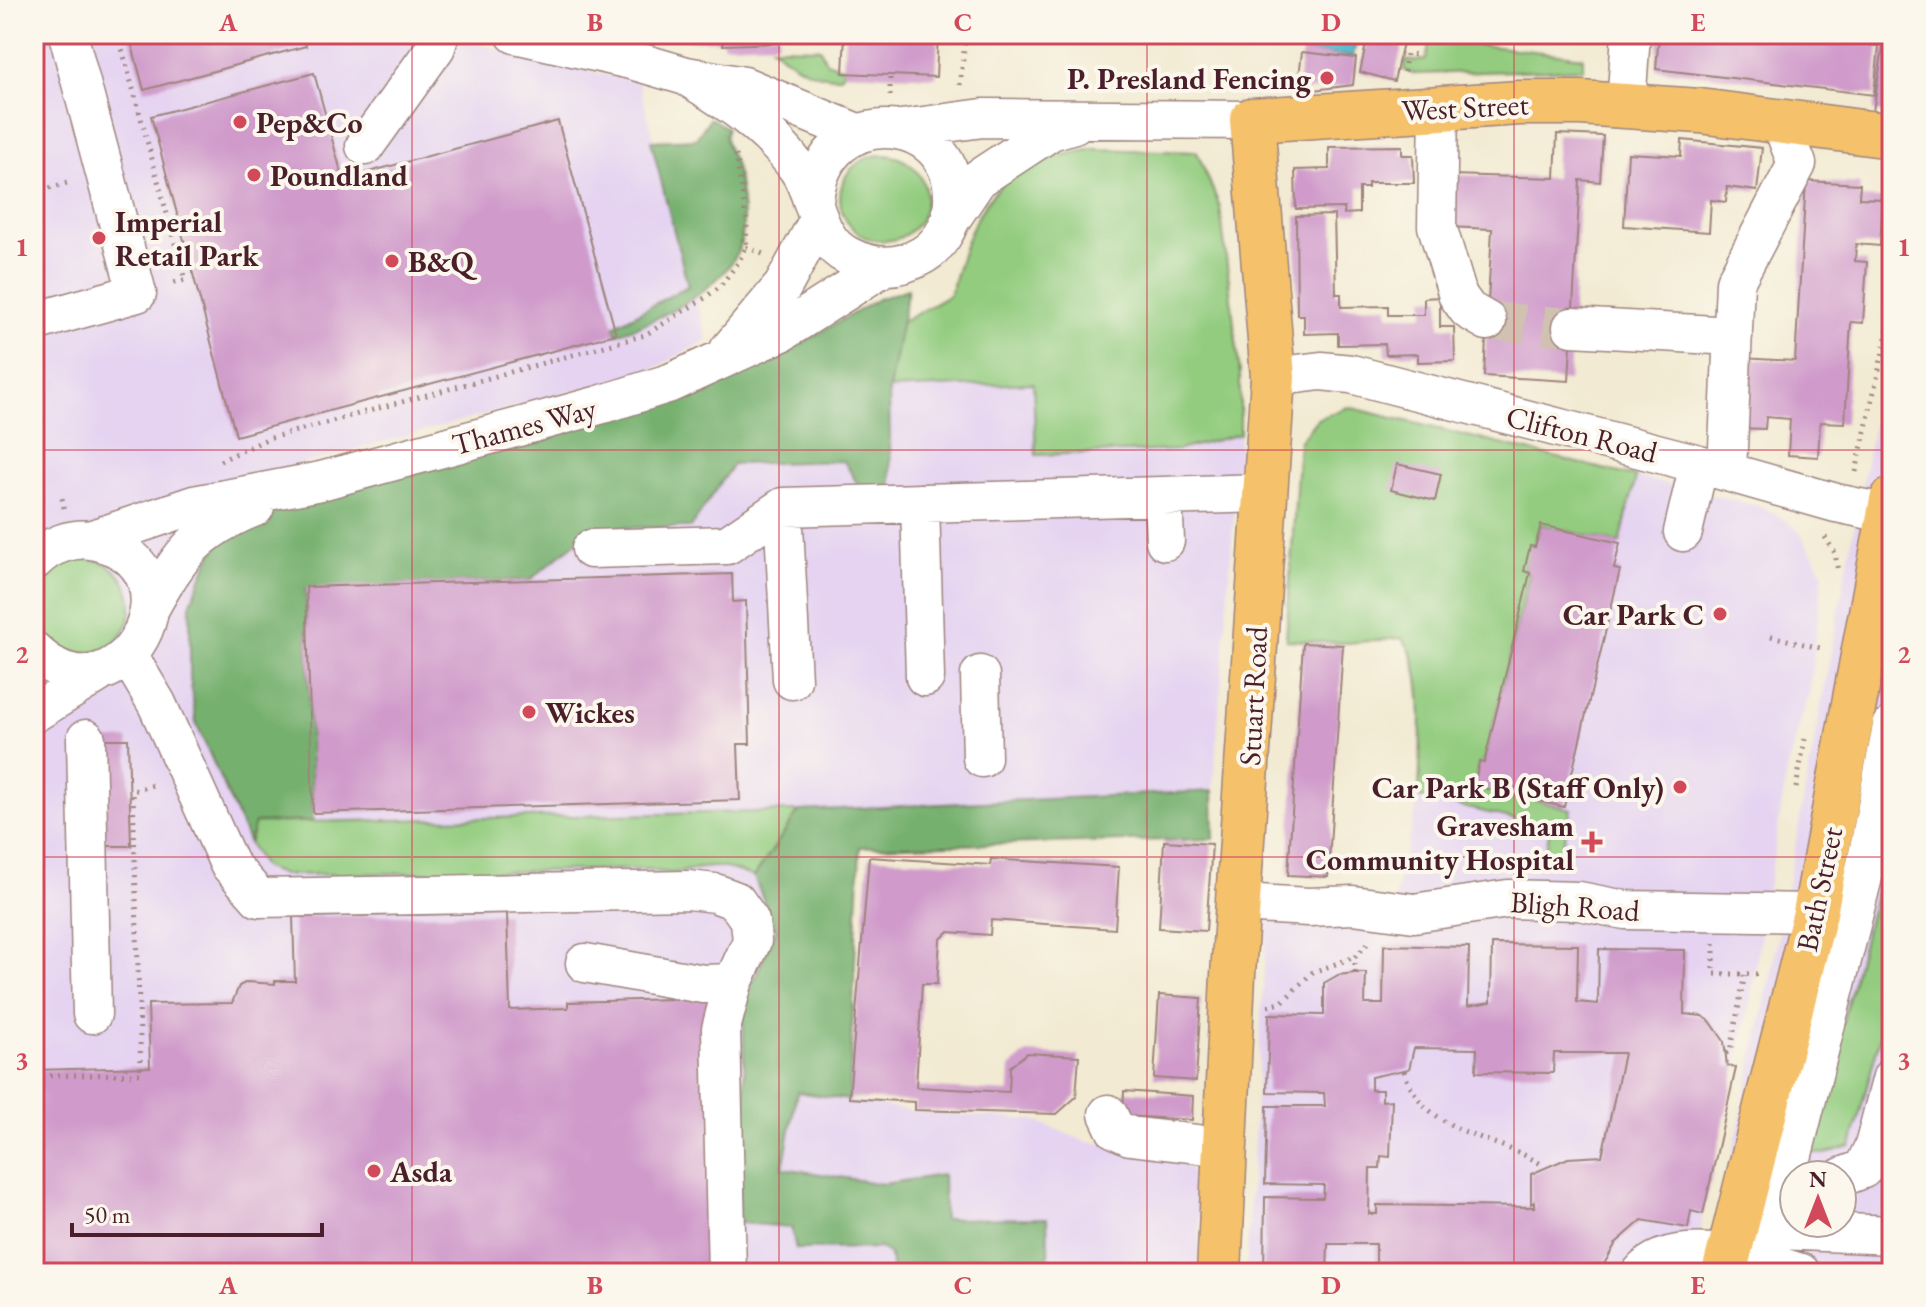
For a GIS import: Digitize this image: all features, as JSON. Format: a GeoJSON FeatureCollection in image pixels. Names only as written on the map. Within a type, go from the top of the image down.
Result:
{"type":"FeatureCollection","features":[{"type":"Feature","properties":{"kind":"main road","name":"West Street"},"geometry":{"type":"LineString","coordinates":[[1252,120],[1520,103],[1626,105],[1892,136]]}},
{"type":"Feature","properties":{"kind":"main road","name":"Stuart Road"},"geometry":{"type":"LineString","coordinates":[[1219,1273],[1223,1147],[1273,377],[1252,120]]}},
{"type":"Feature","properties":{"kind":"main road","name":"West Street"},"geometry":{"type":"LineString","coordinates":[[1836,130],[1892,155]]}},
{"type":"Feature","properties":{"kind":"main road","name":"Bath Street"},"geometry":{"type":"LineString","coordinates":[[1783,1159],[1815,913],[1862,865],[1890,507]]}},
{"type":"Feature","properties":{"kind":"main road","name":"Bath Street"},"geometry":{"type":"LineString","coordinates":[[1756,1254],[1778,1183]]}},
{"type":"Feature","properties":{"kind":"street"},"geometry":{"type":"LineString","coordinates":[[34,322],[137,293],[68,34]]}},
{"type":"Feature","properties":{"kind":"street"},"geometry":{"type":"LineString","coordinates":[[365,146],[436,47],[440,34]]}},
{"type":"Feature","properties":{"kind":"street"},"geometry":{"type":"LineString","coordinates":[[515,34],[638,47],[739,109],[770,136],[799,170],[816,211],[842,253],[862,263],[883,267],[906,264],[926,254],[941,238],[951,219],[954,196],[945,163],[922,138],[901,129],[879,128],[857,133],[838,145],[824,162],[816,183],[816,211]]}},
{"type":"Feature","properties":{"kind":"street"},"geometry":{"type":"LineString","coordinates":[[1626,105],[1631,34]]}},
{"type":"Feature","properties":{"kind":"street"},"geometry":{"type":"LineString","coordinates":[[686,76],[744,86],[857,133]]}},
{"type":"Feature","properties":{"kind":"street"},"geometry":{"type":"LineString","coordinates":[[1439,108],[1428,226],[1458,296],[1468,310],[1487,321]]}},
{"type":"Feature","properties":{"kind":"street","name":"West Street"},"geometry":{"type":"LineString","coordinates":[[901,129],[983,118],[1252,120]]}},
{"type":"Feature","properties":{"kind":"street","name":"West Street"},"geometry":{"type":"LineString","coordinates":[[951,219],[978,179],[1051,131],[1092,118]]}},
{"type":"Feature","properties":{"kind":"street"},"geometry":{"type":"LineString","coordinates":[[1683,532],[1718,458],[1733,347],[1735,282],[1797,164],[1781,122]]}},
{"type":"Feature","properties":{"kind":"street","name":"Thames Way"},"geometry":{"type":"LineString","coordinates":[[721,358],[783,286],[816,211]]}},
{"type":"Feature","properties":{"kind":"street","name":"Thames Way"},"geometry":{"type":"LineString","coordinates":[[34,561],[82,523],[321,481],[670,383],[782,332],[883,267]]}},
{"type":"Feature","properties":{"kind":"street"},"geometry":{"type":"LineString","coordinates":[[1572,327],[1733,347]]}},
{"type":"Feature","properties":{"kind":"street","name":"Clifton Road"},"geometry":{"type":"LineString","coordinates":[[1273,377],[1321,371],[1351,374],[1718,458],[1836,503],[1890,507]]}},
{"type":"Feature","properties":{"kind":"street","name":"Thames Way"},"geometry":{"type":"LineString","coordinates":[[116,663],[147,628],[150,608],[171,570],[201,534],[236,515],[321,481]]}},
{"type":"Feature","properties":{"kind":"street"},"geometry":{"type":"LineString","coordinates":[[591,549],[727,545],[783,507],[1264,493]]}},
{"type":"Feature","properties":{"kind":"street"},"geometry":{"type":"LineString","coordinates":[[1163,496],[1165,541]]}},
{"type":"Feature","properties":{"kind":"street"},"geometry":{"type":"LineString","coordinates":[[920,503],[925,677]]}},
{"type":"Feature","properties":{"kind":"street"},"geometry":{"type":"LineString","coordinates":[[783,507],[792,680]]}},
{"type":"Feature","properties":{"kind":"street"},"geometry":{"type":"LineString","coordinates":[[82,523],[125,554],[139,569],[148,587],[150,608]]}},
{"type":"Feature","properties":{"kind":"street"},"geometry":{"type":"LineString","coordinates":[[34,651],[64,670],[84,673],[116,663]]}},
{"type":"Feature","properties":{"kind":"street"},"geometry":{"type":"LineString","coordinates":[[34,713],[116,663]]}},
{"type":"Feature","properties":{"kind":"street"},"geometry":{"type":"LineString","coordinates":[[116,663],[157,704],[229,864],[259,898],[715,893],[736,901],[750,921],[752,941],[733,983],[721,1029],[727,1272]]}},
{"type":"Feature","properties":{"kind":"street"},"geometry":{"type":"LineString","coordinates":[[980,675],[982,758]]}},
{"type":"Feature","properties":{"kind":"street","name":"Bath Street"},"geometry":{"type":"LineString","coordinates":[[1785,1159],[1862,865],[1892,726]]}},
{"type":"Feature","properties":{"kind":"street"},"geometry":{"type":"LineString","coordinates":[[86,739],[92,1014]]}},
{"type":"Feature","properties":{"kind":"street","name":"Bligh Road"},"geometry":{"type":"LineString","coordinates":[[1240,903],[1309,907],[1353,905],[1392,912],[1443,910],[1508,899],[1579,901],[1600,898],[1815,913]]}},
{"type":"Feature","properties":{"kind":"street"},"geometry":{"type":"LineString","coordinates":[[585,963],[703,984],[733,983]]}},
{"type":"Feature","properties":{"kind":"street"},"geometry":{"type":"LineString","coordinates":[[1858,1171],[1863,1169],[1874,1146],[1892,1077]]}},
{"type":"Feature","properties":{"kind":"street"},"geometry":{"type":"LineString","coordinates":[[1108,1114],[1115,1129],[1130,1136],[1223,1147]]}},
{"type":"Feature","properties":{"kind":"street"},"geometry":{"type":"LineString","coordinates":[[1641,1273],[1650,1262],[1666,1256],[1756,1254],[1892,1235]]}},
{"type":"Feature","properties":{"kind":"path"},"geometry":{"type":"LineString","coordinates":[[118,34],[185,280],[164,286],[166,295]]}},
{"type":"Feature","properties":{"kind":"path"},"geometry":{"type":"LineString","coordinates":[[959,96],[966,34]]}},
{"type":"Feature","properties":{"kind":"path"},"geometry":{"type":"LineString","coordinates":[[218,462],[267,439],[626,342],[657,327],[721,285],[746,247],[741,169],[733,147]]}},
{"type":"Feature","properties":{"kind":"path"},"geometry":{"type":"LineString","coordinates":[[1847,479],[1855,476],[1892,311]]}},
{"type":"Feature","properties":{"kind":"path"},"geometry":{"type":"LineString","coordinates":[[65,508],[82,523]]}},
{"type":"Feature","properties":{"kind":"path"},"geometry":{"type":"LineString","coordinates":[[1819,532],[1827,538],[1835,553],[1836,585]]}},
{"type":"Feature","properties":{"kind":"path"},"geometry":{"type":"LineString","coordinates":[[1771,636],[1824,649]]}},
{"type":"Feature","properties":{"kind":"path"},"geometry":{"type":"LineString","coordinates":[[1355,973],[1357,954]]}},
{"type":"Feature","properties":{"kind":"path"},"geometry":{"type":"LineString","coordinates":[[1726,1053],[1730,1051],[1745,974]]}},
{"type":"Feature","properties":{"kind":"path"},"geometry":{"type":"LineString","coordinates":[[1763,989],[1766,974]]}},
{"type":"Feature","properties":{"kind":"path"},"geometry":{"type":"LineString","coordinates":[[1404,1071],[1415,1095],[1434,1116],[1449,1126],[1523,1154],[1544,1166]]}},
{"type":"Feature","properties":{"kind":"shaded area","name":"Imperial Retail Park"},"geometry":{"type":"Polygon","coordinates":[[[34,34],[437,34],[639,83],[707,340],[651,370],[234,482],[251,548],[717,422],[889,389],[1033,383],[1036,455],[1240,434],[1213,791],[800,811],[797,1092],[916,1112],[1034,1120],[1086,1142],[1157,1147],[1175,1154],[1195,1175],[1200,1190],[1198,1273],[34,1273],[34,34]]]}},
{"type":"Feature","properties":{"kind":"shaded area"},"geometry":{"type":"Polygon","coordinates":[[[1892,323],[1892,1273],[1707,1273],[1772,970],[1892,323]]]}},
{"type":"Feature","properties":{"kind":"shaded area","name":"Gravesham Community Hospital"},"geometry":{"type":"Polygon","coordinates":[[[1348,407],[1757,506],[1774,513],[1799,531],[1823,572],[1809,692],[1788,765],[1750,1002],[1690,1273],[1246,1273],[1269,886],[1394,902],[1419,797],[1420,693],[1409,645],[1401,638],[1347,643],[1286,640],[1299,442],[1317,419],[1348,407]]]}},
{"type":"Feature","properties":{"kind":"green space"},"geometry":{"type":"Polygon","coordinates":[[[1430,39],[1583,57],[1583,69],[1414,74],[1404,70],[1405,61],[1426,60],[1430,39]]]}},
{"type":"Feature","properties":{"kind":"green space"},"geometry":{"type":"Polygon","coordinates":[[[772,47],[820,48],[826,62],[844,68],[843,73],[838,77],[811,72],[772,47]]]}},
{"type":"Feature","properties":{"kind":"green space"},"geometry":{"type":"Polygon","coordinates":[[[710,118],[727,128],[726,143],[740,186],[743,215],[741,242],[723,273],[707,288],[670,312],[616,334],[614,326],[688,286],[651,141],[696,139],[710,118]]]}},
{"type":"Feature","properties":{"kind":"green space"},"geometry":{"type":"Polygon","coordinates":[[[1092,149],[1197,152],[1220,207],[1240,374],[1240,434],[1179,450],[1036,455],[1033,383],[889,389],[901,323],[950,295],[975,222],[996,191],[1027,167],[1050,158],[1092,149]]]}},
{"type":"Feature","properties":{"kind":"green space"},"geometry":{"type":"Polygon","coordinates":[[[883,155],[899,159],[913,168],[922,182],[926,198],[922,214],[913,228],[899,237],[883,241],[867,237],[853,228],[844,214],[840,198],[844,182],[853,168],[867,159],[883,155]]]}},
{"type":"Feature","properties":{"kind":"green space"},"geometry":{"type":"Polygon","coordinates":[[[908,289],[889,389],[891,487],[860,488],[844,461],[733,464],[691,527],[593,528],[530,580],[306,588],[313,821],[255,823],[249,843],[196,723],[190,678],[190,605],[210,557],[225,537],[259,516],[326,492],[704,386],[776,358],[878,299],[908,289]]]}},
{"type":"Feature","properties":{"kind":"green space"},"geometry":{"type":"Polygon","coordinates":[[[1348,407],[1636,477],[1620,543],[1541,525],[1524,571],[1530,573],[1484,763],[1479,763],[1474,785],[1571,809],[1560,859],[1545,856],[1550,827],[1419,797],[1419,689],[1410,650],[1401,638],[1347,643],[1286,640],[1299,442],[1317,419],[1348,407]]]}},
{"type":"Feature","properties":{"kind":"green space"},"geometry":{"type":"Polygon","coordinates":[[[84,559],[102,562],[117,573],[128,588],[131,606],[128,624],[117,639],[102,650],[84,653],[66,650],[51,639],[40,624],[37,606],[40,588],[51,573],[66,562],[84,559]]]}},
{"type":"Feature","properties":{"kind":"green space"},"geometry":{"type":"Polygon","coordinates":[[[1213,791],[1214,839],[860,847],[849,1100],[797,1092],[783,1168],[883,1184],[943,1175],[944,1219],[1047,1218],[1049,1273],[894,1273],[889,1255],[881,1248],[796,1249],[791,1227],[740,1223],[736,1160],[746,1146],[743,1004],[776,930],[754,877],[799,811],[1213,791]]]}},
{"type":"Feature","properties":{"kind":"green space"},"geometry":{"type":"Polygon","coordinates":[[[799,811],[754,877],[717,867],[668,873],[649,869],[283,875],[263,867],[249,843],[255,823],[799,811]]]}},
{"type":"Feature","properties":{"kind":"green space"},"geometry":{"type":"Polygon","coordinates":[[[1875,894],[1892,905],[1892,992],[1851,1146],[1824,1154],[1810,1152],[1875,894]]]}},
{"type":"Feature","properties":{"kind":"water"},"geometry":{"type":"Polygon","coordinates":[[[1307,34],[1358,34],[1353,57],[1305,53],[1307,34]]]}},
{"type":"Feature","properties":{"kind":"building"},"geometry":{"type":"Polygon","coordinates":[[[129,34],[303,34],[306,46],[144,90],[129,34]]]}},
{"type":"Feature","properties":{"kind":"building"},"geometry":{"type":"Polygon","coordinates":[[[686,34],[779,34],[778,43],[723,45],[723,41],[686,40],[686,34]]]}},
{"type":"Feature","properties":{"kind":"building"},"geometry":{"type":"Polygon","coordinates":[[[845,34],[938,34],[936,77],[843,73],[845,34]]]}},
{"type":"Feature","properties":{"kind":"building"},"geometry":{"type":"Polygon","coordinates":[[[1405,34],[1394,81],[1360,72],[1368,35],[1405,34]]]}},
{"type":"Feature","properties":{"kind":"building"},"geometry":{"type":"Polygon","coordinates":[[[1659,34],[1790,34],[1834,41],[1834,36],[1850,38],[1849,43],[1879,46],[1874,95],[1656,69],[1659,34]]]}},
{"type":"Feature","properties":{"kind":"building"},"geometry":{"type":"Polygon","coordinates":[[[1885,34],[1892,34],[1892,113],[1873,111],[1885,34]]]}},
{"type":"Feature","properties":{"kind":"building","name":"P. Presland Fencing"},"geometry":{"type":"Polygon","coordinates":[[[1302,52],[1356,58],[1353,85],[1297,92],[1302,52]]]}},
{"type":"Feature","properties":{"kind":"building","name":"B&Q"},"geometry":{"type":"Polygon","coordinates":[[[314,73],[343,179],[558,121],[616,334],[236,436],[151,116],[314,73]]]}},
{"type":"Feature","properties":{"kind":"building"},"geometry":{"type":"Polygon","coordinates":[[[1557,134],[1603,136],[1600,182],[1580,180],[1569,381],[1484,376],[1492,229],[1448,227],[1451,175],[1555,178],[1557,134]]]}},
{"type":"Feature","properties":{"kind":"building"},"geometry":{"type":"Polygon","coordinates":[[[1682,140],[1762,148],[1757,191],[1727,187],[1726,202],[1711,200],[1709,232],[1624,226],[1628,153],[1681,156],[1682,140]]]}},
{"type":"Feature","properties":{"kind":"building"},"geometry":{"type":"Polygon","coordinates":[[[1402,146],[1402,155],[1413,155],[1414,183],[1368,183],[1368,188],[1359,188],[1359,213],[1344,214],[1344,208],[1296,209],[1295,170],[1329,169],[1329,147],[1402,146]]]}},
{"type":"Feature","properties":{"kind":"building"},"geometry":{"type":"Polygon","coordinates":[[[1806,181],[1860,184],[1859,198],[1883,199],[1880,246],[1856,244],[1855,261],[1867,262],[1863,323],[1851,322],[1845,423],[1820,422],[1818,457],[1788,455],[1790,419],[1766,417],[1765,429],[1737,428],[1742,358],[1795,361],[1806,181]]]}},
{"type":"Feature","properties":{"kind":"building"},"geometry":{"type":"Polygon","coordinates":[[[1334,215],[1336,294],[1341,294],[1341,307],[1388,306],[1388,315],[1424,315],[1424,298],[1440,297],[1440,327],[1454,327],[1455,361],[1418,362],[1418,354],[1386,355],[1385,344],[1338,345],[1338,333],[1304,334],[1304,315],[1297,315],[1296,216],[1334,215]]]}},
{"type":"Feature","properties":{"kind":"building"},"geometry":{"type":"Polygon","coordinates":[[[1397,464],[1441,474],[1435,501],[1391,490],[1397,464]]]}},
{"type":"Feature","properties":{"kind":"building"},"geometry":{"type":"Polygon","coordinates":[[[1541,525],[1620,543],[1614,569],[1620,570],[1564,807],[1474,786],[1479,762],[1484,763],[1530,573],[1524,571],[1530,546],[1535,547],[1541,525]]]}},
{"type":"Feature","properties":{"kind":"building","name":"Wickes"},"geometry":{"type":"Polygon","coordinates":[[[732,574],[733,602],[746,601],[750,744],[738,744],[740,800],[313,813],[306,587],[732,574]]]}},
{"type":"Feature","properties":{"kind":"building"},"geometry":{"type":"Polygon","coordinates":[[[1303,643],[1343,645],[1328,877],[1288,875],[1303,643]]]}},
{"type":"Feature","properties":{"kind":"building"},"geometry":{"type":"Polygon","coordinates":[[[103,739],[128,739],[131,846],[105,846],[103,739]]]}},
{"type":"Feature","properties":{"kind":"building"},"geometry":{"type":"Polygon","coordinates":[[[1164,841],[1212,844],[1206,931],[1159,928],[1164,841]]]}},
{"type":"Feature","properties":{"kind":"building"},"geometry":{"type":"Polygon","coordinates":[[[869,857],[990,865],[991,859],[1119,867],[1115,929],[991,920],[990,935],[948,932],[940,940],[937,984],[922,984],[916,1087],[1009,1092],[1010,1067],[1027,1053],[1079,1056],[1076,1097],[1057,1114],[915,1110],[915,1102],[849,1098],[869,857]]]}},
{"type":"Feature","properties":{"kind":"building","name":"Asda"},"geometry":{"type":"Polygon","coordinates":[[[507,913],[510,1010],[568,1008],[568,1002],[710,998],[716,1273],[34,1273],[34,1070],[150,1067],[148,1004],[232,1003],[239,986],[247,982],[275,984],[275,981],[295,981],[293,917],[507,913]]]}},
{"type":"Feature","properties":{"kind":"building","name":"Gravesham Community Hospital"},"geometry":{"type":"Polygon","coordinates":[[[1492,944],[1578,945],[1577,1002],[1598,1004],[1599,949],[1685,950],[1684,1014],[1702,1016],[1710,1021],[1724,1041],[1727,1066],[1736,1068],[1703,1214],[1691,1211],[1688,1228],[1642,1220],[1616,1243],[1599,1273],[1376,1273],[1376,1244],[1328,1244],[1327,1273],[1264,1273],[1265,1197],[1323,1198],[1324,1185],[1265,1184],[1267,1106],[1325,1106],[1324,1093],[1267,1092],[1269,1014],[1324,1015],[1324,983],[1338,975],[1355,973],[1366,973],[1365,1004],[1383,1004],[1384,945],[1469,947],[1468,1006],[1491,1002],[1492,944]],[[1414,1048],[1409,1069],[1371,1077],[1371,1090],[1382,1090],[1382,1101],[1392,1100],[1390,1157],[1381,1156],[1380,1168],[1370,1168],[1369,1214],[1377,1214],[1377,1205],[1534,1207],[1534,1202],[1531,1204],[1531,1174],[1568,1158],[1602,1156],[1624,1053],[1554,1053],[1553,1073],[1476,1072],[1477,1049],[1414,1048]]]}},
{"type":"Feature","properties":{"kind":"building"},"geometry":{"type":"Polygon","coordinates":[[[1159,995],[1201,998],[1196,1081],[1154,1078],[1159,995]]]}},
{"type":"Feature","properties":{"kind":"building"},"geometry":{"type":"Polygon","coordinates":[[[1124,1091],[1193,1096],[1192,1120],[1123,1116],[1124,1091]]]}},
{"type":"Feature","properties":{"kind":"tunnel"},"geometry":{"type":"LineString","coordinates":[[1487,321],[1572,327]]}},
{"type":"Feature","properties":{"kind":"place","name":"P. Presland Fencing"},"geometry":{"type":"Point","coordinates":[1327,78]}},
{"type":"Feature","properties":{"kind":"place","name":"Pep&Co"},"geometry":{"type":"Point","coordinates":[240,122]}},
{"type":"Feature","properties":{"kind":"place","name":"Poundland"},"geometry":{"type":"Point","coordinates":[254,175]}},
{"type":"Feature","properties":{"kind":"place","name":"Imperial Retail Park"},"geometry":{"type":"Point","coordinates":[99,238]}},
{"type":"Feature","properties":{"kind":"place","name":"B&Q"},"geometry":{"type":"Point","coordinates":[392,261]}},
{"type":"Feature","properties":{"kind":"place","name":"Car Park C"},"geometry":{"type":"Point","coordinates":[1720,614]}},
{"type":"Feature","properties":{"kind":"place","name":"Wickes"},"geometry":{"type":"Point","coordinates":[529,712]}},
{"type":"Feature","properties":{"kind":"place","name":"Car Park B (Staff Only)"},"geometry":{"type":"Point","coordinates":[1680,787]}},
{"type":"Feature","properties":{"kind":"place","name":"Gravesham Community Hospital"},"geometry":{"type":"Point","coordinates":[1592,842]}},
{"type":"Feature","properties":{"kind":"place","name":"Asda"},"geometry":{"type":"Point","coordinates":[374,1171]}}]}
